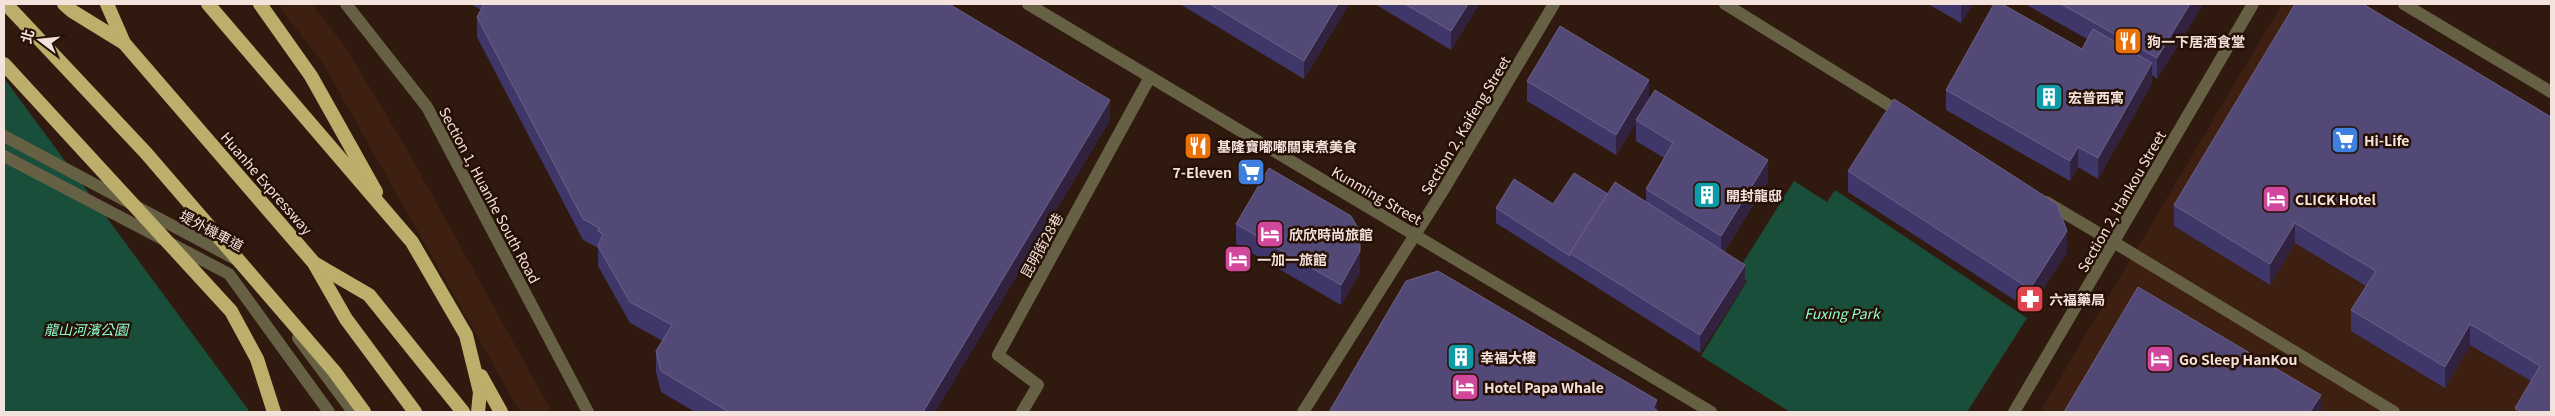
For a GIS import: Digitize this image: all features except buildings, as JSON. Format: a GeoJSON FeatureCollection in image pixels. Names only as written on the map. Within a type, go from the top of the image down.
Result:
{"type":"FeatureCollection","features":[{"type":"Feature","properties":{"kind":"highway"},"geometry":{"type":"LineString","coordinates":[[6,4],[146,153],[334,371],[364,412]]}},
{"type":"Feature","properties":{"kind":"highway","name":"Huanhe Expressway"},"geometry":{"type":"LineString","coordinates":[[64,4],[72,11],[124,43],[314,263],[346,319],[415,412]]}},
{"type":"Feature","properties":{"kind":"highway"},"geometry":{"type":"LineString","coordinates":[[106,4],[124,43]]}},
{"type":"Feature","properties":{"kind":"highway"},"geometry":{"type":"LineString","coordinates":[[208,4],[412,242],[466,335],[480,392],[478,412]]}},
{"type":"Feature","properties":{"kind":"highway"},"geometry":{"type":"LineString","coordinates":[[260,4],[311,76],[501,412]]}},
{"type":"Feature","properties":{"kind":"highway"},"geometry":{"type":"LineString","coordinates":[[4,64],[231,311],[257,359],[274,412]]}},
{"type":"Feature","properties":{"kind":"highway"},"geometry":{"type":"LineString","coordinates":[[314,263],[369,295],[463,412]]}},
{"type":"Feature","properties":{"kind":"street","name":"Section 1, Huanhe South Road"},"geometry":{"type":"LineString","coordinates":[[346,4],[427,107],[588,412]]}},
{"type":"Feature","properties":{"kind":"street","name":"Kunming Street"},"geometry":{"type":"LineString","coordinates":[[1028,4],[1711,412]]}},
{"type":"Feature","properties":{"kind":"street","name":"Section 2, Kaifeng Street"},"geometry":{"type":"LineString","coordinates":[[1303,412],[1415,234],[1554,4]]}},
{"type":"Feature","properties":{"kind":"street"},"geometry":{"type":"LineString","coordinates":[[1725,4],[1911,118]]}},
{"type":"Feature","properties":{"kind":"street","name":"Section 2, Hankou Street"},"geometry":{"type":"LineString","coordinates":[[2014,412],[2115,243],[2253,4]]}},
{"type":"Feature","properties":{"kind":"street"},"geometry":{"type":"LineString","coordinates":[[2404,4],[2551,92]]}},
{"type":"Feature","properties":{"kind":"street","name":"昆明街28巷"},"geometry":{"type":"LineString","coordinates":[[1022,412],[1038,385],[998,355],[1150,77]]}},
{"type":"Feature","properties":{"kind":"street","name":"堤外機車道"},"geometry":{"type":"LineString","coordinates":[[4,136],[241,262],[353,412]]}},
{"type":"Feature","properties":{"kind":"street"},"geometry":{"type":"LineString","coordinates":[[4,156],[229,274],[330,412]]}},
{"type":"Feature","properties":{"kind":"street"},"geometry":{"type":"LineString","coordinates":[[2037,196],[2387,411]]}},
{"type":"Feature","properties":{"kind":"shaded area"},"geometry":{"type":"Polygon","coordinates":[[[277,4],[312,4],[348,51],[404,144],[552,412],[520,412],[322,62],[277,4]]]}},
{"type":"Feature","properties":{"kind":"shaded area"},"geometry":{"type":"Polygon","coordinates":[[[2282,4],[2331,4],[2551,412],[2040,412],[2282,4]]]}},
{"type":"Feature","properties":{"kind":"green space","name":"龍山河濱公園"},"geometry":{"type":"Polygon","coordinates":[[[4,78],[250,412],[4,412],[4,78]]]}},
{"type":"Feature","properties":{"kind":"green space","name":"Fuxing Park"},"geometry":{"type":"Polygon","coordinates":[[[1794,181],[1827,202],[1835,190],[2027,318],[1967,412],[1790,412],[1701,356],[1747,281],[1736,274],[1794,181]]]}},
{"type":"Feature","properties":{"kind":"place","name":"狗一下居酒食堂"},"geometry":{"type":"Point","coordinates":[2128,41]}},
{"type":"Feature","properties":{"kind":"place","name":"宏普西寓"},"geometry":{"type":"Point","coordinates":[2049,97]}},
{"type":"Feature","properties":{"kind":"place","name":"Hi-Life"},"geometry":{"type":"Point","coordinates":[2345,140]}},
{"type":"Feature","properties":{"kind":"place","name":"基隆寶嘟嘟關東煮美食"},"geometry":{"type":"Point","coordinates":[1198,146]}},
{"type":"Feature","properties":{"kind":"place","name":"7-Eleven"},"geometry":{"type":"Point","coordinates":[1251,172]}},
{"type":"Feature","properties":{"kind":"place","name":"開封龍邸"},"geometry":{"type":"Point","coordinates":[1707,195]}},
{"type":"Feature","properties":{"kind":"place","name":"CLICK Hotel"},"geometry":{"type":"Point","coordinates":[2276,199]}},
{"type":"Feature","properties":{"kind":"place","name":"欣欣時尚旅館"},"geometry":{"type":"Point","coordinates":[1270,234]}},
{"type":"Feature","properties":{"kind":"place","name":"一加一旅館"},"geometry":{"type":"Point","coordinates":[1238,259]}},
{"type":"Feature","properties":{"kind":"place","name":"六福藥局"},"geometry":{"type":"Point","coordinates":[2030,299]}},
{"type":"Feature","properties":{"kind":"place","name":"幸福大樓"},"geometry":{"type":"Point","coordinates":[1461,357]}},
{"type":"Feature","properties":{"kind":"place","name":"Go Sleep HanKou"},"geometry":{"type":"Point","coordinates":[2160,359]}},
{"type":"Feature","properties":{"kind":"place","name":"Hotel Papa Whale"},"geometry":{"type":"Point","coordinates":[1465,387]}}]}
